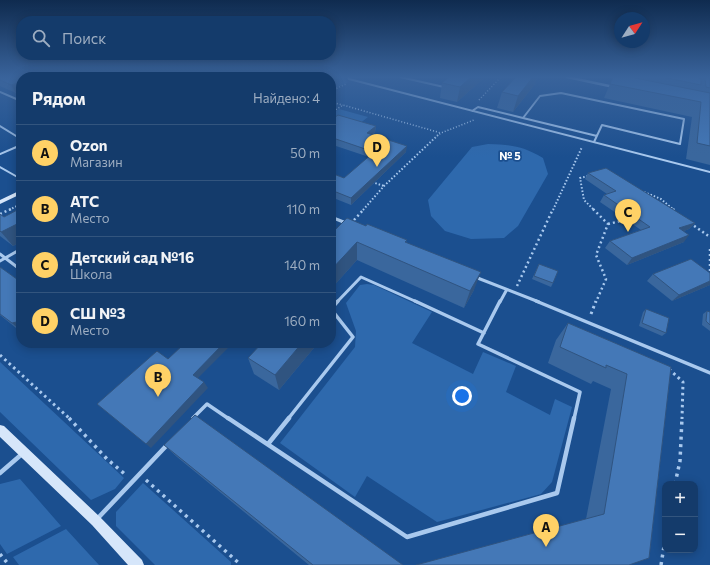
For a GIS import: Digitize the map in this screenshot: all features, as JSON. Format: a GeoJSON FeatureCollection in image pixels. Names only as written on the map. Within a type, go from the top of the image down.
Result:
{"type":"FeatureCollection","features":[{"type":"Feature","properties":{"kind":"main road"},"geometry":{"type":"LineString","coordinates":[[0,202],[16,194]]}},
{"type":"Feature","properties":{"kind":"main road"},"geometry":{"type":"LineString","coordinates":[[0,430],[96,521],[137,565]]}},
{"type":"Feature","properties":{"kind":"lane"},"geometry":{"type":"LineString","coordinates":[[443,103],[710,172]]}},
{"type":"Feature","properties":{"kind":"lane"},"geometry":{"type":"LineString","coordinates":[[523,118],[534,103]]}},
{"type":"Feature","properties":{"kind":"lane"},"geometry":{"type":"LineString","coordinates":[[594,142],[602,125],[680,144],[684,119],[610,103]]}},
{"type":"Feature","properties":{"kind":"lane"},"geometry":{"type":"LineString","coordinates":[[472,111],[478,107],[597,136]]}},
{"type":"Feature","properties":{"kind":"lane"},"geometry":{"type":"LineString","coordinates":[[0,126],[16,136]]}},
{"type":"Feature","properties":{"kind":"lane"},"geometry":{"type":"LineString","coordinates":[[0,154],[16,147]]}},
{"type":"Feature","properties":{"kind":"lane"},"geometry":{"type":"LineString","coordinates":[[0,168],[16,176]]}},
{"type":"Feature","properties":{"kind":"lane"},"geometry":{"type":"LineString","coordinates":[[336,219],[350,225]]}},
{"type":"Feature","properties":{"kind":"lane"},"geometry":{"type":"LineString","coordinates":[[0,261],[16,252]]}},
{"type":"Feature","properties":{"kind":"lane"},"geometry":{"type":"LineString","coordinates":[[0,254],[16,266]]}},
{"type":"Feature","properties":{"kind":"lane"},"geometry":{"type":"LineString","coordinates":[[336,303],[361,276],[484,333]]}},
{"type":"Feature","properties":{"kind":"lane"},"geometry":{"type":"LineString","coordinates":[[471,276],[513,294],[645,345],[710,373]]}},
{"type":"Feature","properties":{"kind":"lane"},"geometry":{"type":"LineString","coordinates":[[190,421],[207,404],[407,537],[557,493],[580,392],[478,344],[506,291]]}},
{"type":"Feature","properties":{"kind":"lane"},"geometry":{"type":"LineString","coordinates":[[268,444],[353,337],[336,315]]}},
{"type":"Feature","properties":{"kind":"lane"},"geometry":{"type":"LineString","coordinates":[[96,521],[174,438]]}},
{"type":"Feature","properties":{"kind":"lane"},"geometry":{"type":"LineString","coordinates":[[0,473],[23,453]]}},
{"type":"Feature","properties":{"kind":"path"},"geometry":{"type":"LineString","coordinates":[[336,103],[441,133]]}},
{"type":"Feature","properties":{"kind":"path"},"geometry":{"type":"LineString","coordinates":[[336,110],[343,105]]}},
{"type":"Feature","properties":{"kind":"path"},"geometry":{"type":"LineString","coordinates":[[350,225],[384,186],[441,133],[474,120],[477,112]]}},
{"type":"Feature","properties":{"kind":"path"},"geometry":{"type":"LineString","coordinates":[[513,294],[586,140]]}},
{"type":"Feature","properties":{"kind":"path"},"geometry":{"type":"LineString","coordinates":[[592,175],[580,178],[584,200],[608,224]]}},
{"type":"Feature","properties":{"kind":"path"},"geometry":{"type":"LineString","coordinates":[[368,180],[384,186]]}},
{"type":"Feature","properties":{"kind":"path"},"geometry":{"type":"LineString","coordinates":[[639,189],[660,199],[678,214]]}},
{"type":"Feature","properties":{"kind":"path"},"geometry":{"type":"LineString","coordinates":[[0,214],[16,206]]}},
{"type":"Feature","properties":{"kind":"path"},"geometry":{"type":"LineString","coordinates":[[684,218],[710,237]]}},
{"type":"Feature","properties":{"kind":"path"},"geometry":{"type":"LineString","coordinates":[[608,224],[630,219]]}},
{"type":"Feature","properties":{"kind":"path"},"geometry":{"type":"LineString","coordinates":[[589,319],[606,279],[596,255],[608,224]]}},
{"type":"Feature","properties":{"kind":"path"},"geometry":{"type":"LineString","coordinates":[[710,250],[710,277]]}},
{"type":"Feature","properties":{"kind":"path"},"geometry":{"type":"LineString","coordinates":[[0,355],[68,417],[107,460],[125,475],[145,480],[241,565]]}},
{"type":"Feature","properties":{"kind":"path"},"geometry":{"type":"LineString","coordinates":[[667,366],[683,382],[680,460],[676,481]]}},
{"type":"Feature","properties":{"kind":"path"},"geometry":{"type":"LineString","coordinates":[[661,565],[663,553]]}},
{"type":"Feature","properties":{"kind":"path"},"geometry":{"type":"LineString","coordinates":[[0,554],[9,565]]}},
{"type":"Feature","properties":{"kind":"shaded area"},"geometry":{"type":"Polygon","coordinates":[[[339,109],[368,117],[359,124],[336,124],[336,111],[339,109]]]}},
{"type":"Feature","properties":{"kind":"shaded area"},"geometry":{"type":"Polygon","coordinates":[[[488,144],[517,147],[536,154],[543,158],[548,174],[518,226],[504,238],[471,239],[445,231],[431,216],[428,200],[472,147],[488,144]]]}},
{"type":"Feature","properties":{"kind":"shaded area"},"geometry":{"type":"Polygon","coordinates":[[[360,285],[374,285],[432,312],[412,343],[473,374],[483,352],[516,366],[506,392],[550,415],[555,399],[572,407],[552,482],[541,494],[437,522],[367,476],[355,497],[280,443],[355,347],[356,331],[346,303],[360,285]]]}},
{"type":"Feature","properties":{"kind":"shaded area"},"geometry":{"type":"Polygon","coordinates":[[[0,362],[124,478],[115,489],[91,500],[0,412],[0,362]]]}},
{"type":"Feature","properties":{"kind":"shaded area"},"geometry":{"type":"Polygon","coordinates":[[[20,479],[61,526],[7,554],[0,544],[0,484],[20,479]]]}},
{"type":"Feature","properties":{"kind":"shaded area"},"geometry":{"type":"Polygon","coordinates":[[[143,483],[231,562],[231,565],[155,565],[116,526],[116,512],[143,483]]]}},
{"type":"Feature","properties":{"kind":"shaded area"},"geometry":{"type":"Polygon","coordinates":[[[66,529],[99,565],[19,565],[13,557],[66,529]]]}},
{"type":"Feature","properties":{"kind":"building"},"geometry":{"type":"Polygon","coordinates":[[[701,103],[710,103],[710,146],[697,143],[701,103]]]}},
{"type":"Feature","properties":{"kind":"building"},"geometry":{"type":"Polygon","coordinates":[[[338,115],[376,126],[367,133],[407,146],[351,198],[336,192],[336,175],[344,178],[374,152],[336,139],[336,116],[338,115]]]}},
{"type":"Feature","properties":{"kind":"building"},"geometry":{"type":"Polygon","coordinates":[[[606,168],[695,223],[679,228],[689,235],[632,258],[610,241],[650,227],[604,195],[616,191],[588,173],[606,168]]]}},
{"type":"Feature","properties":{"kind":"building"},"geometry":{"type":"Polygon","coordinates":[[[16,211],[16,224],[1,232],[0,214],[4,217],[16,211]]]}},
{"type":"Feature","properties":{"kind":"building"},"geometry":{"type":"Polygon","coordinates":[[[347,218],[366,226],[367,224],[407,240],[405,242],[481,272],[470,291],[357,242],[336,265],[336,229],[347,218]]]}},
{"type":"Feature","properties":{"kind":"building"},"geometry":{"type":"Polygon","coordinates":[[[691,259],[710,273],[710,281],[679,295],[653,274],[691,259]]]}},
{"type":"Feature","properties":{"kind":"building"},"geometry":{"type":"Polygon","coordinates":[[[539,264],[558,271],[553,283],[534,276],[539,264]]]}},
{"type":"Feature","properties":{"kind":"building"},"geometry":{"type":"Polygon","coordinates":[[[0,267],[16,278],[16,322],[12,323],[0,314],[0,267]]]}},
{"type":"Feature","properties":{"kind":"building"},"geometry":{"type":"Polygon","coordinates":[[[646,309],[669,318],[666,333],[642,323],[646,309]]]}},
{"type":"Feature","properties":{"kind":"building"},"geometry":{"type":"Polygon","coordinates":[[[707,311],[710,312],[710,325],[706,321],[707,311]]]}},
{"type":"Feature","properties":{"kind":"building"},"geometry":{"type":"Polygon","coordinates":[[[568,323],[671,367],[649,558],[629,565],[416,565],[604,514],[627,374],[606,365],[606,368],[560,347],[568,323]]]}},
{"type":"Feature","properties":{"kind":"building"},"geometry":{"type":"Polygon","coordinates":[[[180,348],[219,348],[193,375],[204,382],[146,444],[97,404],[157,351],[168,359],[180,348]]]}},
{"type":"Feature","properties":{"kind":"building"},"geometry":{"type":"Polygon","coordinates":[[[257,348],[298,348],[275,375],[248,358],[257,348]]]}},
{"type":"Feature","properties":{"kind":"building"},"geometry":{"type":"Polygon","coordinates":[[[195,415],[403,565],[313,565],[164,445],[195,415]]]}},
{"type":"Feature","properties":{"kind":"place","name":"СШ №3"},"geometry":{"type":"Point","coordinates":[377,167]}},
{"type":"Feature","properties":{"kind":"place","name":"Детский сад №16"},"geometry":{"type":"Point","coordinates":[628,232]}},
{"type":"Feature","properties":{"kind":"place","name":"АТС"},"geometry":{"type":"Point","coordinates":[158,397]}},
{"type":"Feature","properties":{"kind":"place","name":"Ozon"},"geometry":{"type":"Point","coordinates":[546,547]}},
{"type":"Feature","properties":{"kind":"district","name":"№ 5"},"geometry":{"type":"Point","coordinates":[510,156]}}]}
